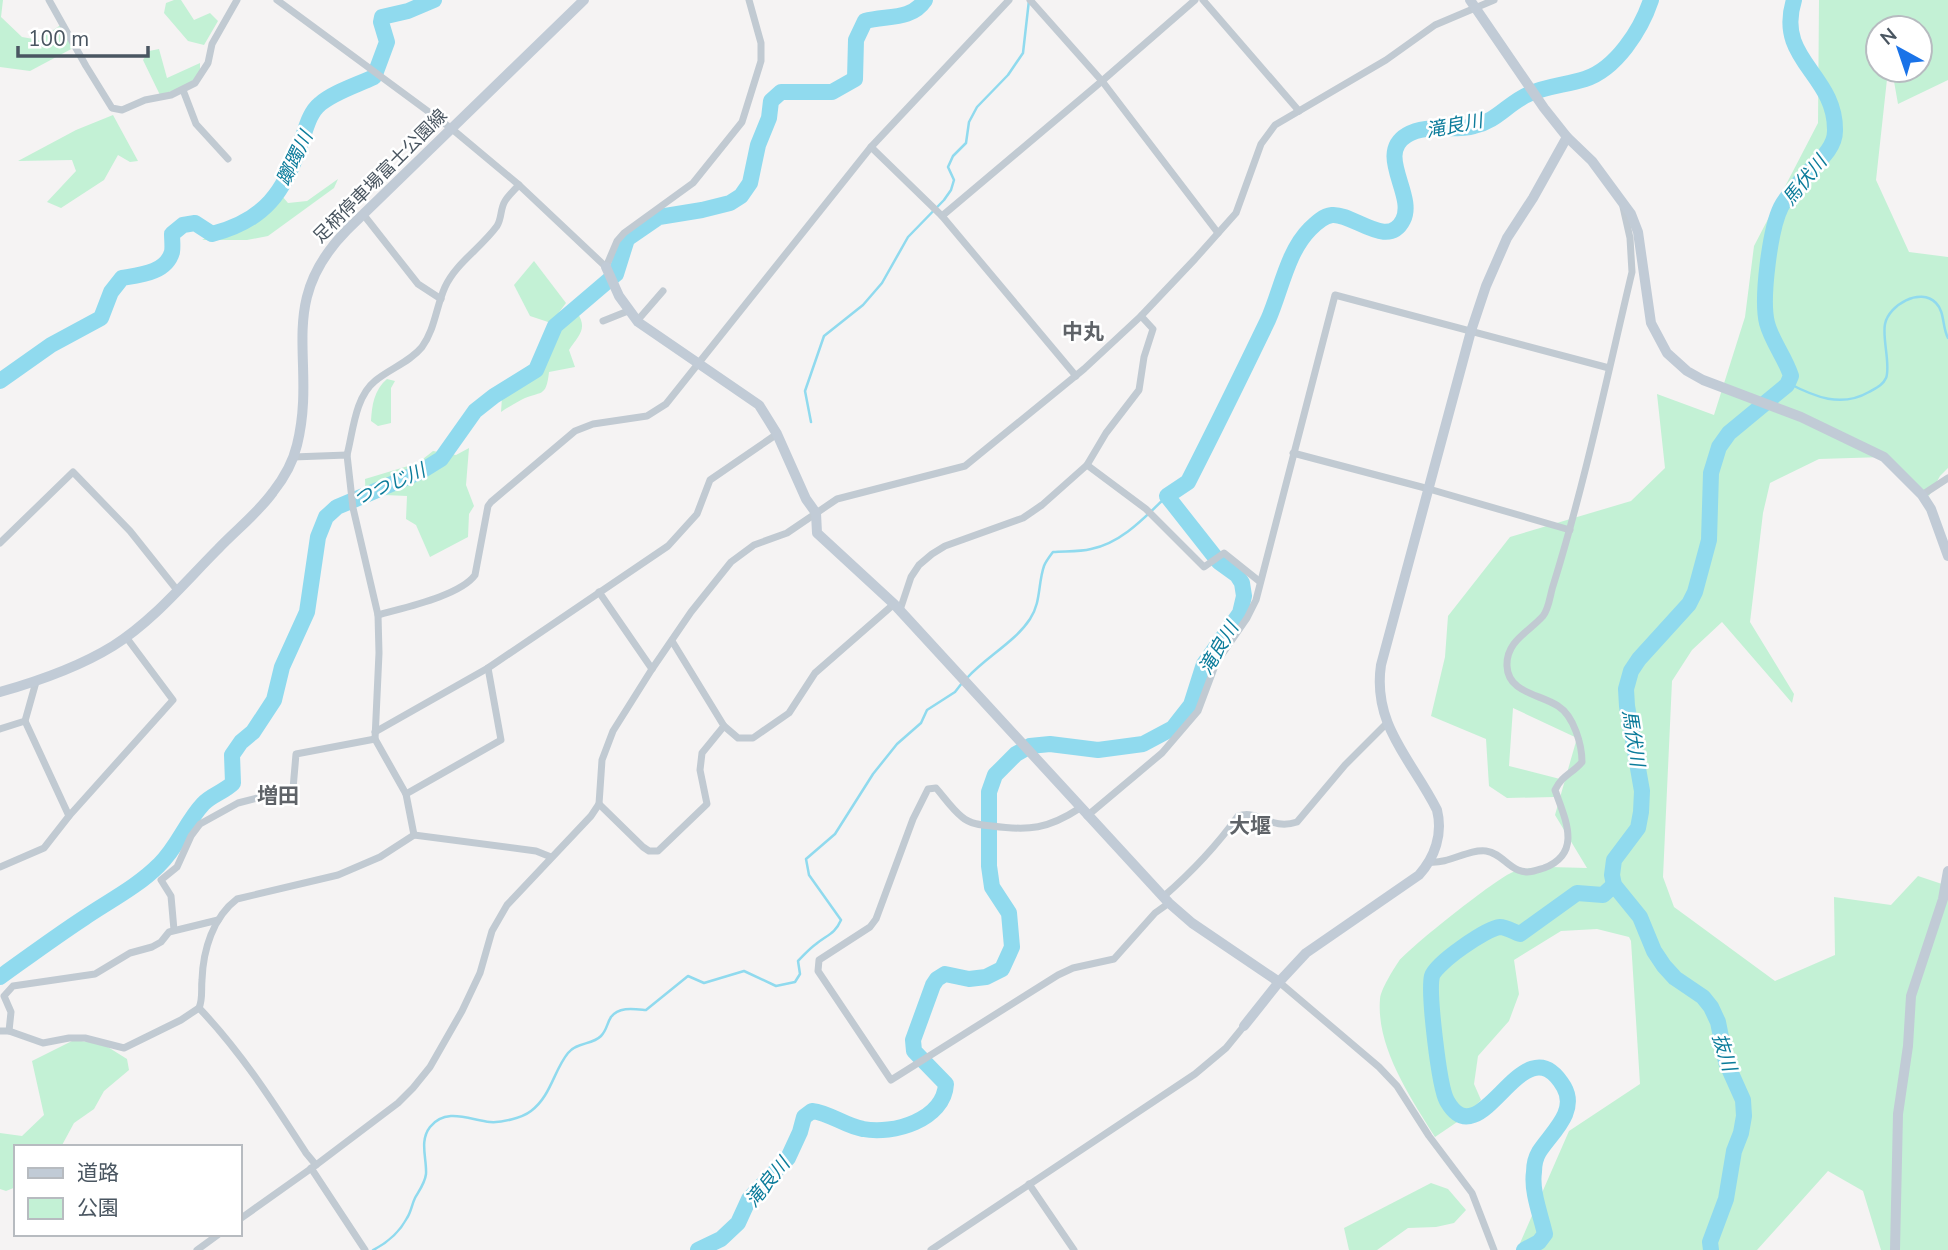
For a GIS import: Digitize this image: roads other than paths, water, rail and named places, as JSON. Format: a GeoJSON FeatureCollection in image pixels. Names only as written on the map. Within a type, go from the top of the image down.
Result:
{"type":"FeatureCollection","features":[{"type":"Feature","properties":{"kind":"street"},"geometry":{"type":"LineString","coordinates":[[49,0],[113,108],[122,110],[145,100],[171,95],[195,83],[208,63],[212,44],[237,0]]}},
{"type":"Feature","properties":{"kind":"street"},"geometry":{"type":"LineString","coordinates":[[277,0],[452,129],[519,185],[609,274],[628,311],[637,321],[759,405],[778,435],[806,499],[816,513],[817,533],[897,607],[1166,900],[1192,923],[1279,982],[1379,1067],[1397,1086],[1429,1136],[1472,1193],[1494,1250]]}},
{"type":"Feature","properties":{"kind":"street","name":"足柄停車場富士公園線"},"geometry":{"type":"LineString","coordinates":[[0,692],[36,682],[86,661],[126,637],[269,498],[286,474],[300,430],[303,311],[307,290],[321,261],[332,245],[363,214],[584,0]]}},
{"type":"Feature","properties":{"kind":"street"},"geometry":{"type":"LineString","coordinates":[[609,274],[617,241],[624,233],[694,183],[741,122],[761,61],[761,43],[749,0]]}},
{"type":"Feature","properties":{"kind":"street"},"geometry":{"type":"LineString","coordinates":[[378,615],[439,597],[471,581],[475,576],[488,506],[575,431],[593,424],[647,416],[666,404],[870,146],[1009,0]]}},
{"type":"Feature","properties":{"kind":"street"},"geometry":{"type":"LineString","coordinates":[[1030,0],[1102,81],[1218,233]]}},
{"type":"Feature","properties":{"kind":"street"},"geometry":{"type":"LineString","coordinates":[[942,216],[1195,0]]}},
{"type":"Feature","properties":{"kind":"street"},"geometry":{"type":"LineString","coordinates":[[1203,0],[1299,111]]}},
{"type":"Feature","properties":{"kind":"street"},"geometry":{"type":"LineString","coordinates":[[242,1218],[398,1104],[430,1067],[480,973],[497,922],[514,897],[591,816],[599,804],[602,760],[608,742],[652,669],[691,612],[731,562],[754,545],[787,533],[837,499],[965,466],[1076,376],[1141,316],[1218,233],[1236,213],[1261,144],[1275,125],[1386,60],[1434,24],[1473,4],[1494,0]]}},
{"type":"Feature","properties":{"kind":"street"},"geometry":{"type":"LineString","coordinates":[[1473,4],[1544,108],[1592,161],[1631,214],[1638,232],[1651,323],[1667,353],[1687,371],[1751,400],[1801,417],[1884,457],[1922,495],[1931,509],[1948,556]]}},
{"type":"Feature","properties":{"kind":"street"},"geometry":{"type":"LineString","coordinates":[[183,90],[196,124],[228,159]]}},
{"type":"Feature","properties":{"kind":"street"},"geometry":{"type":"LineString","coordinates":[[930,1250],[1195,1074],[1226,1048],[1306,953],[1419,875],[1429,862],[1439,832],[1437,810],[1387,723],[1378,688],[1381,666],[1471,331],[1486,286],[1507,238],[1533,198],[1567,136]]}},
{"type":"Feature","properties":{"kind":"street"},"geometry":{"type":"LineString","coordinates":[[870,146],[942,216],[1076,376]]}},
{"type":"Feature","properties":{"kind":"street"},"geometry":{"type":"LineString","coordinates":[[414,835],[407,794],[375,735],[379,684],[378,615],[354,508],[347,455],[361,400],[367,389],[422,347],[434,324],[445,287],[455,272],[482,246],[500,221],[504,202],[519,185]]}},
{"type":"Feature","properties":{"kind":"street"},"geometry":{"type":"LineString","coordinates":[[1429,862],[1442,863],[1484,851],[1497,854],[1516,870],[1529,873],[1549,866],[1567,849],[1569,835],[1556,790],[1560,779],[1576,770],[1582,762],[1582,749],[1566,713],[1558,705],[1523,690],[1508,675],[1507,666],[1512,645],[1545,614],[1570,530],[1632,272],[1630,238],[1622,203]]}},
{"type":"Feature","properties":{"kind":"street"},"geometry":{"type":"LineString","coordinates":[[363,214],[418,284],[441,299]]}},
{"type":"Feature","properties":{"kind":"street"},"geometry":{"type":"LineString","coordinates":[[637,321],[663,291]]}},
{"type":"Feature","properties":{"kind":"street"},"geometry":{"type":"LineString","coordinates":[[1387,723],[1352,757],[1297,822],[1279,825],[1253,815],[1238,816],[1205,859],[1114,960],[1073,968],[1058,975],[891,1080],[818,971],[819,960],[870,928],[876,919],[913,819],[928,789],[936,788],[962,817],[973,824],[1023,830],[1044,826],[1084,812],[1162,753],[1198,711],[1216,663],[1256,600],[1335,295],[1609,368]]}},
{"type":"Feature","properties":{"kind":"street"},"geometry":{"type":"LineString","coordinates":[[603,321],[628,311]]}},
{"type":"Feature","properties":{"kind":"street"},"geometry":{"type":"LineString","coordinates":[[672,641],[724,726],[738,738],[753,738],[789,713],[805,687],[831,658],[897,607],[911,577],[919,565],[932,554],[945,546],[1023,518],[1042,505],[1087,465],[1111,425],[1139,390],[1144,357],[1153,329],[1141,316]]}},
{"type":"Feature","properties":{"kind":"street"},"geometry":{"type":"LineString","coordinates":[[174,930],[171,896],[161,880],[177,867],[191,836],[200,824],[238,803],[293,789],[296,754],[375,735],[488,668],[668,546],[697,514],[710,480],[778,435]]}},
{"type":"Feature","properties":{"kind":"street"},"geometry":{"type":"LineString","coordinates":[[1293,453],[1570,530]]}},
{"type":"Feature","properties":{"kind":"street"},"geometry":{"type":"LineString","coordinates":[[293,457],[347,455]]}},
{"type":"Feature","properties":{"kind":"street"},"geometry":{"type":"LineString","coordinates":[[1087,465],[1151,514],[1204,567],[1224,553],[1259,581]]}},
{"type":"Feature","properties":{"kind":"street"},"geometry":{"type":"LineString","coordinates":[[0,543],[73,472],[130,531],[177,590]]}},
{"type":"Feature","properties":{"kind":"street"},"geometry":{"type":"LineString","coordinates":[[1922,495],[1948,478]]}},
{"type":"Feature","properties":{"kind":"street"},"geometry":{"type":"LineString","coordinates":[[599,592],[652,669]]}},
{"type":"Feature","properties":{"kind":"street"},"geometry":{"type":"LineString","coordinates":[[0,867],[44,848],[173,699],[126,637]]}},
{"type":"Feature","properties":{"kind":"street"},"geometry":{"type":"LineString","coordinates":[[407,794],[500,740],[488,668]]}},
{"type":"Feature","properties":{"kind":"street"},"geometry":{"type":"LineString","coordinates":[[36,682],[25,721],[69,816]]}},
{"type":"Feature","properties":{"kind":"street"},"geometry":{"type":"LineString","coordinates":[[0,729],[25,721]]}},
{"type":"Feature","properties":{"kind":"street"},"geometry":{"type":"LineString","coordinates":[[599,804],[643,847],[658,852],[707,804],[700,770],[702,753],[724,726]]}},
{"type":"Feature","properties":{"kind":"street"},"geometry":{"type":"LineString","coordinates":[[365,1249],[246,1061],[200,1008],[203,961],[208,941],[218,920],[237,899],[338,875],[380,857],[414,835],[536,851],[551,857]]}},
{"type":"Feature","properties":{"kind":"street"},"geometry":{"type":"LineString","coordinates":[[1895,1250],[1898,1114],[1908,1046],[1911,996],[1943,899],[1948,871]]}},
{"type":"Feature","properties":{"kind":"street"},"geometry":{"type":"LineString","coordinates":[[200,1008],[124,1048],[85,1038],[43,1043],[4,1031],[11,1012],[5,996],[13,986],[95,974],[130,953],[162,942],[169,932],[218,920]]}},
{"type":"Feature","properties":{"kind":"street"},"geometry":{"type":"LineString","coordinates":[[1029,1184],[1074,1250]]}},
{"type":"Feature","properties":{"kind":"street"},"geometry":{"type":"LineString","coordinates":[[197,1250],[216,1236]]}},
{"type":"Feature","properties":{"kind":"waterway","name":"躑躅川"},"geometry":{"type":"LineString","coordinates":[[0,381],[51,345],[101,318],[111,292],[122,278],[152,272],[169,259],[172,252],[172,234],[183,225],[195,223],[212,234],[246,221],[259,212],[280,190],[288,176],[308,121],[316,108],[332,96],[374,77],[387,42],[382,17],[408,11],[434,0]]}},
{"type":"Feature","properties":{"kind":"waterway","name":"つつじ川"},"geometry":{"type":"LineString","coordinates":[[0,977],[150,873],[166,858],[203,804],[233,783],[232,755],[241,742],[253,732],[274,700],[282,667],[307,612],[318,537],[326,517],[337,507],[420,472],[441,459],[475,411],[536,370],[555,326],[616,274],[627,239],[659,217],[730,203],[741,196],[750,183],[758,145],[769,118],[771,101],[781,92],[832,92],[855,79],[856,40],[865,21],[905,14],[919,7],[925,0]]}},
{"type":"Feature","properties":{"kind":"waterway"},"geometry":{"type":"LineString","coordinates":[[811,422],[805,391],[824,336],[863,305],[882,283],[908,237],[951,190],[954,180],[948,167],[953,156],[966,143],[969,122],[977,107],[1008,75],[1023,53],[1029,0]]}},
{"type":"Feature","properties":{"kind":"waterway","name":"滝良川"},"geometry":{"type":"LineString","coordinates":[[698,1250],[721,1239],[738,1223],[749,1199],[788,1158],[804,1117],[812,1111],[863,1129],[888,1130],[927,1116],[943,1097],[946,1084],[914,1051],[913,1040],[933,985],[945,974],[969,979],[986,977],[1002,969],[1012,947],[1009,913],[992,887],[989,866],[989,792],[995,775],[1016,754],[1030,746],[1050,744],[1098,750],[1143,744],[1173,728],[1191,705],[1204,664],[1240,613],[1244,596],[1242,583],[1237,575],[1219,562],[1167,496],[1188,482],[1268,320],[1290,260],[1302,238],[1320,220],[1332,215],[1379,231],[1389,232],[1397,228],[1406,210],[1395,164],[1398,143],[1407,135],[1423,129],[1466,128],[1482,124],[1529,94],[1596,74],[1607,67],[1626,47],[1641,24],[1651,0]]}},
{"type":"Feature","properties":{"kind":"waterway","name":"馬伏川"},"geometry":{"type":"LineString","coordinates":[[1711,1250],[1710,1242],[1726,1199],[1734,1151],[1741,1133],[1743,1100],[1726,1062],[1718,1022],[1711,1007],[1703,997],[1675,978],[1664,966],[1654,951],[1640,917],[1614,885],[1612,875],[1614,860],[1638,828],[1641,812],[1642,791],[1627,706],[1626,689],[1631,671],[1689,604],[1695,592],[1709,540],[1711,473],[1719,447],[1729,433],[1787,385],[1791,376],[1772,337],[1765,312],[1770,247],[1783,203],[1828,151],[1835,131],[1833,111],[1826,95],[1799,53],[1793,38],[1790,21],[1794,0]]}},
{"type":"Feature","properties":{"kind":"waterway"},"geometry":{"type":"LineString","coordinates":[[1788,383],[1808,393],[1838,400],[1859,397],[1879,386],[1887,373],[1885,324],[1892,310],[1906,300],[1922,297],[1936,303],[1941,311],[1948,338]]}},
{"type":"Feature","properties":{"kind":"waterway"},"geometry":{"type":"LineString","coordinates":[[967,678],[1016,635],[1030,619],[1036,606],[1044,566],[1053,552],[1086,550],[1113,541],[1133,528],[1167,496]]}},
{"type":"Feature","properties":{"kind":"waterway"},"geometry":{"type":"LineString","coordinates":[[373,1250],[392,1237],[408,1216],[425,1177],[425,1138],[436,1121],[451,1116],[500,1122],[527,1114],[548,1091],[563,1060],[572,1049],[601,1036],[611,1017],[618,1011],[646,1010],[688,976],[704,983],[744,971],[776,986],[795,982],[800,974],[798,961],[833,931],[841,920],[809,875],[806,859],[835,834],[873,774],[897,744],[921,723],[927,710],[955,692],[962,683]]}},
{"type":"Feature","properties":{"kind":"waterway","name":"馬伏川"},"geometry":{"type":"LineString","coordinates":[[1524,1250],[1539,1242],[1545,1234],[1533,1179],[1539,1152],[1565,1114],[1568,1105],[1564,1087],[1549,1070],[1533,1068],[1518,1077],[1489,1105],[1474,1115],[1460,1115],[1447,1101],[1441,1078],[1433,1019],[1432,976],[1442,963],[1484,933],[1500,927],[1520,934],[1577,893],[1603,895],[1614,885]]}},
{"type":"Feature","properties":{"kind":"district","name":"中丸"},"geometry":{"type":"Point","coordinates":[1083,332]}},
{"type":"Feature","properties":{"kind":"district","name":"増田"},"geometry":{"type":"Point","coordinates":[278,796]}},
{"type":"Feature","properties":{"kind":"district","name":"大堰"},"geometry":{"type":"Point","coordinates":[1250,826]}},
{"type":"Feature","properties":{"kind":"water label","name":"抜川"},"geometry":{"type":"Point","coordinates":[1725,1052]}}]}
